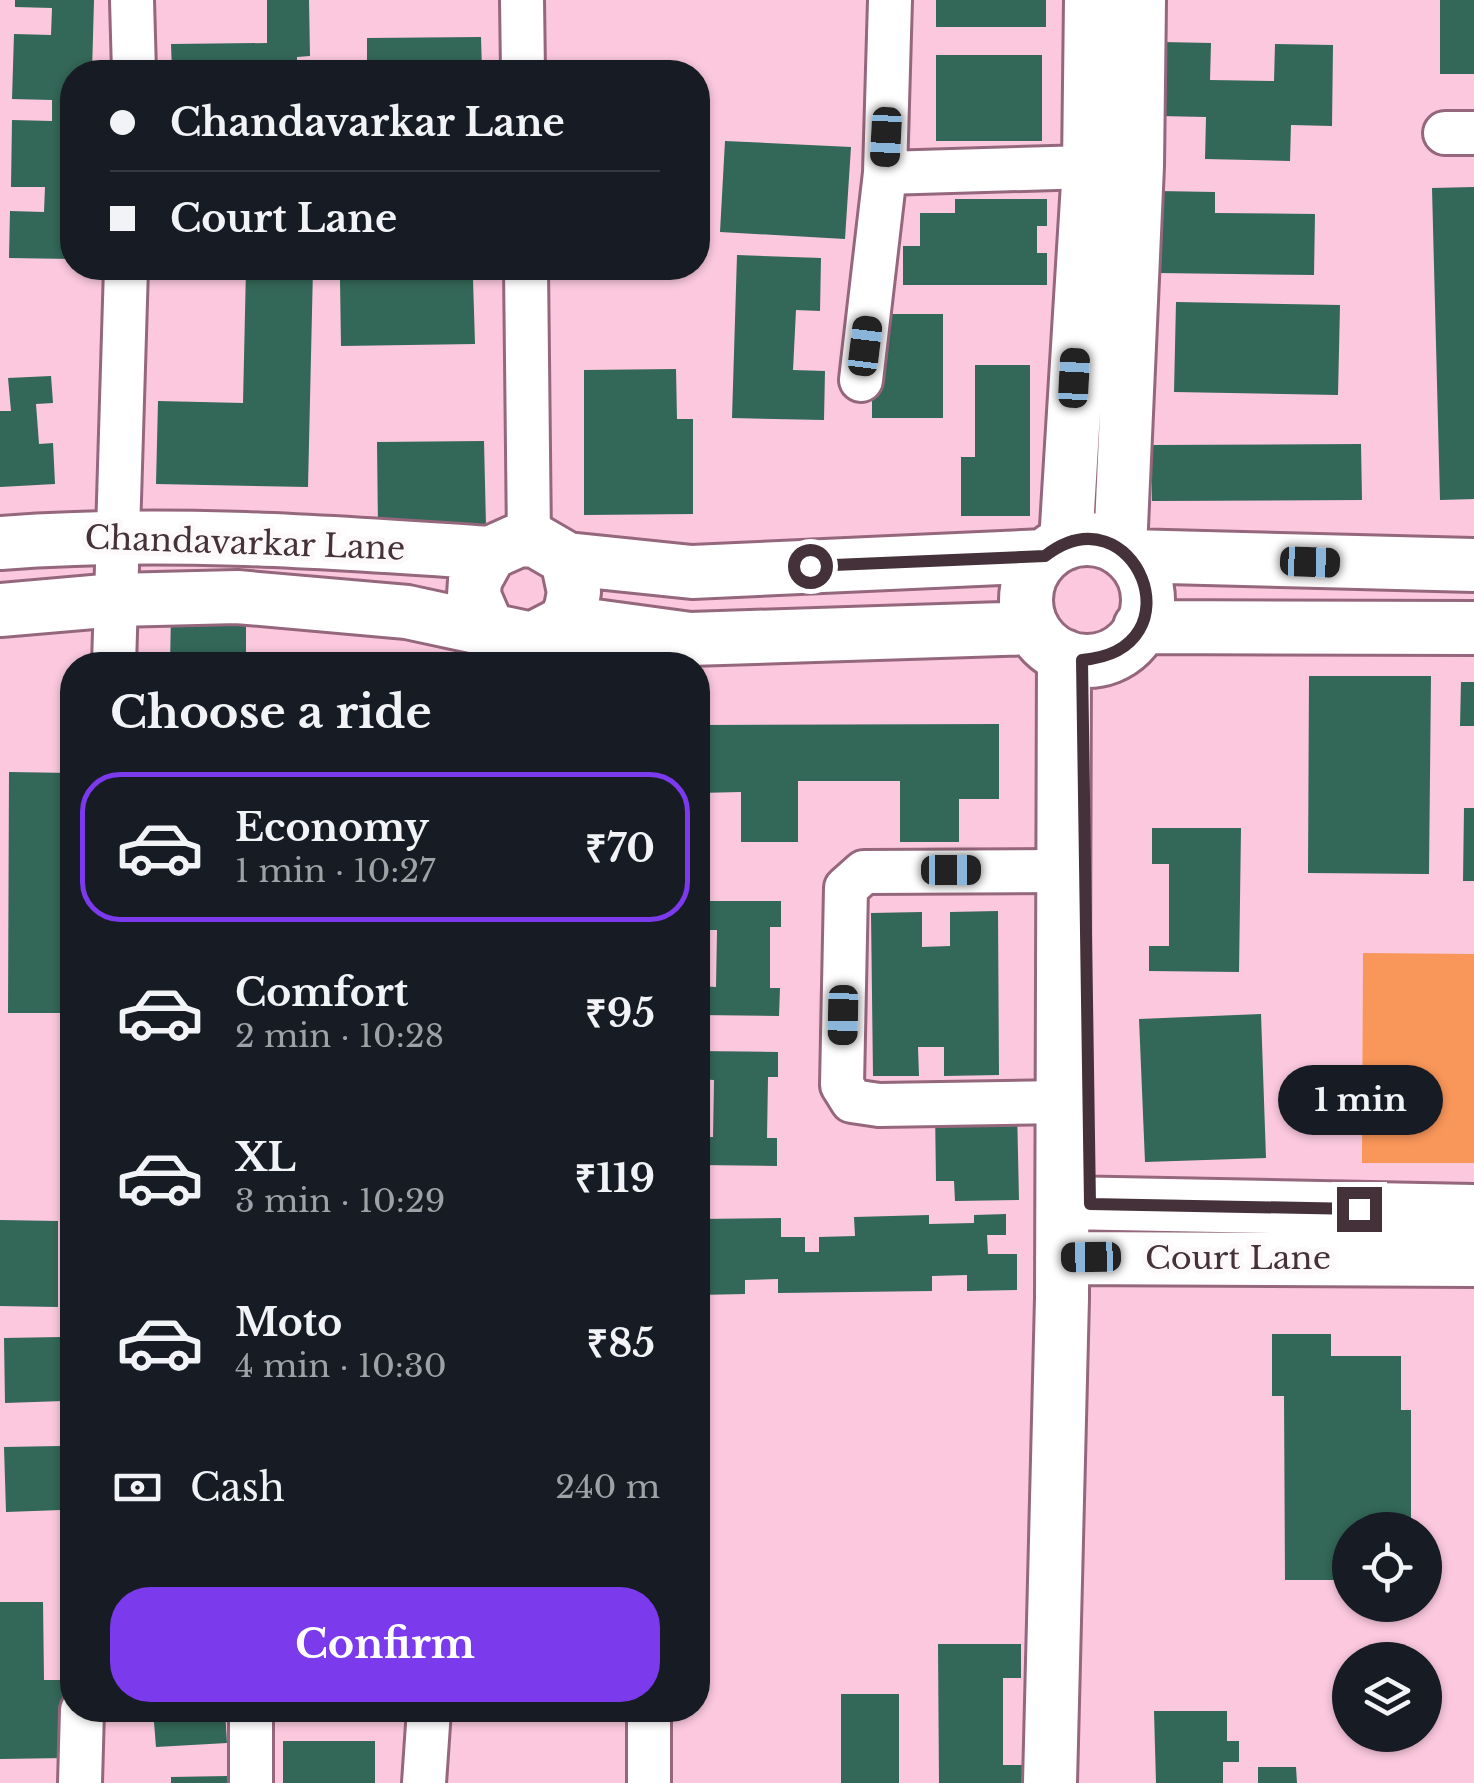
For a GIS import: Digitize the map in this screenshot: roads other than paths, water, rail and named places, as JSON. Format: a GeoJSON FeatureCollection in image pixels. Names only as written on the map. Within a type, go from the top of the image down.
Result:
{"type":"FeatureCollection","features":[{"type":"Feature","properties":{"kind":"street"},"geometry":{"type":"LineString","coordinates":[[132,0],[134,60]]}},
{"type":"Feature","properties":{"kind":"street"},"geometry":{"type":"LineString","coordinates":[[522,0],[523,60]]}},
{"type":"Feature","properties":{"kind":"street"},"geometry":{"type":"LineString","coordinates":[[861,380],[885,173],[890,0]]}},
{"type":"Feature","properties":{"kind":"street"},"geometry":{"type":"LineString","coordinates":[[1090,0],[1113,166],[1124,553]]}},
{"type":"Feature","properties":{"kind":"street"},"geometry":{"type":"LineString","coordinates":[[1056,549],[1139,0]]}},
{"type":"Feature","properties":{"kind":"street"},"geometry":{"type":"LineString","coordinates":[[885,173],[1113,166]]}},
{"type":"Feature","properties":{"kind":"street"},"geometry":{"type":"LineString","coordinates":[[114,652],[114,537],[125,280]]}},
{"type":"Feature","properties":{"kind":"street"},"geometry":{"type":"LineString","coordinates":[[526,280],[529,551],[574,592],[563,640]]}},
{"type":"Feature","properties":{"kind":"street","name":"Chandavarkar Lane"},"geometry":{"type":"LineString","coordinates":[[0,542],[251,537],[529,551],[692,572],[1056,549]]}},
{"type":"Feature","properties":{"kind":"street"},"geometry":{"type":"LineString","coordinates":[[1060,648],[1103,659],[1122,650],[1140,628],[1148,596],[1143,576],[1124,553],[1096,539],[1056,549],[1031,575],[1026,594],[1060,648],[1076,1203],[1082,1783]]}},
{"type":"Feature","properties":{"kind":"street"},"geometry":{"type":"LineString","coordinates":[[487,626],[474,596],[474,580],[529,551]]}},
{"type":"Feature","properties":{"kind":"street"},"geometry":{"type":"LineString","coordinates":[[1124,553],[1474,565]]}},
{"type":"Feature","properties":{"kind":"street","name":"Chandavarkar Lane"},"geometry":{"type":"LineString","coordinates":[[0,610],[116,600],[237,598],[407,612],[487,626],[516,639],[1060,648]]}},
{"type":"Feature","properties":{"kind":"street"},"geometry":{"type":"LineString","coordinates":[[1140,628],[1474,628]]}},
{"type":"Feature","properties":{"kind":"street"},"geometry":{"type":"LineString","coordinates":[[1060,648],[1062,1102],[1076,1203]]}},
{"type":"Feature","properties":{"kind":"street"},"geometry":{"type":"LineString","coordinates":[[1062,1102],[879,1105],[852,1101],[842,1084],[846,888],[864,872],[1063,871]]}},
{"type":"Feature","properties":{"kind":"street","name":"Court Lane"},"geometry":{"type":"LineString","coordinates":[[1076,1203],[1474,1211]]}},
{"type":"Feature","properties":{"kind":"street"},"geometry":{"type":"LineString","coordinates":[[1050,1783],[1076,1258]]}},
{"type":"Feature","properties":{"kind":"street","name":"Court Lane"},"geometry":{"type":"LineString","coordinates":[[1076,1258],[1474,1260]]}},
{"type":"Feature","properties":{"kind":"street"},"geometry":{"type":"LineString","coordinates":[[80,1783],[82,1722]]}},
{"type":"Feature","properties":{"kind":"street"},"geometry":{"type":"LineString","coordinates":[[251,1783],[252,1722]]}},
{"type":"Feature","properties":{"kind":"street"},"geometry":{"type":"LineString","coordinates":[[424,1783],[427,1722]]}},
{"type":"Feature","properties":{"kind":"street"},"geometry":{"type":"LineString","coordinates":[[648,1722],[648,1783]]}}]}
